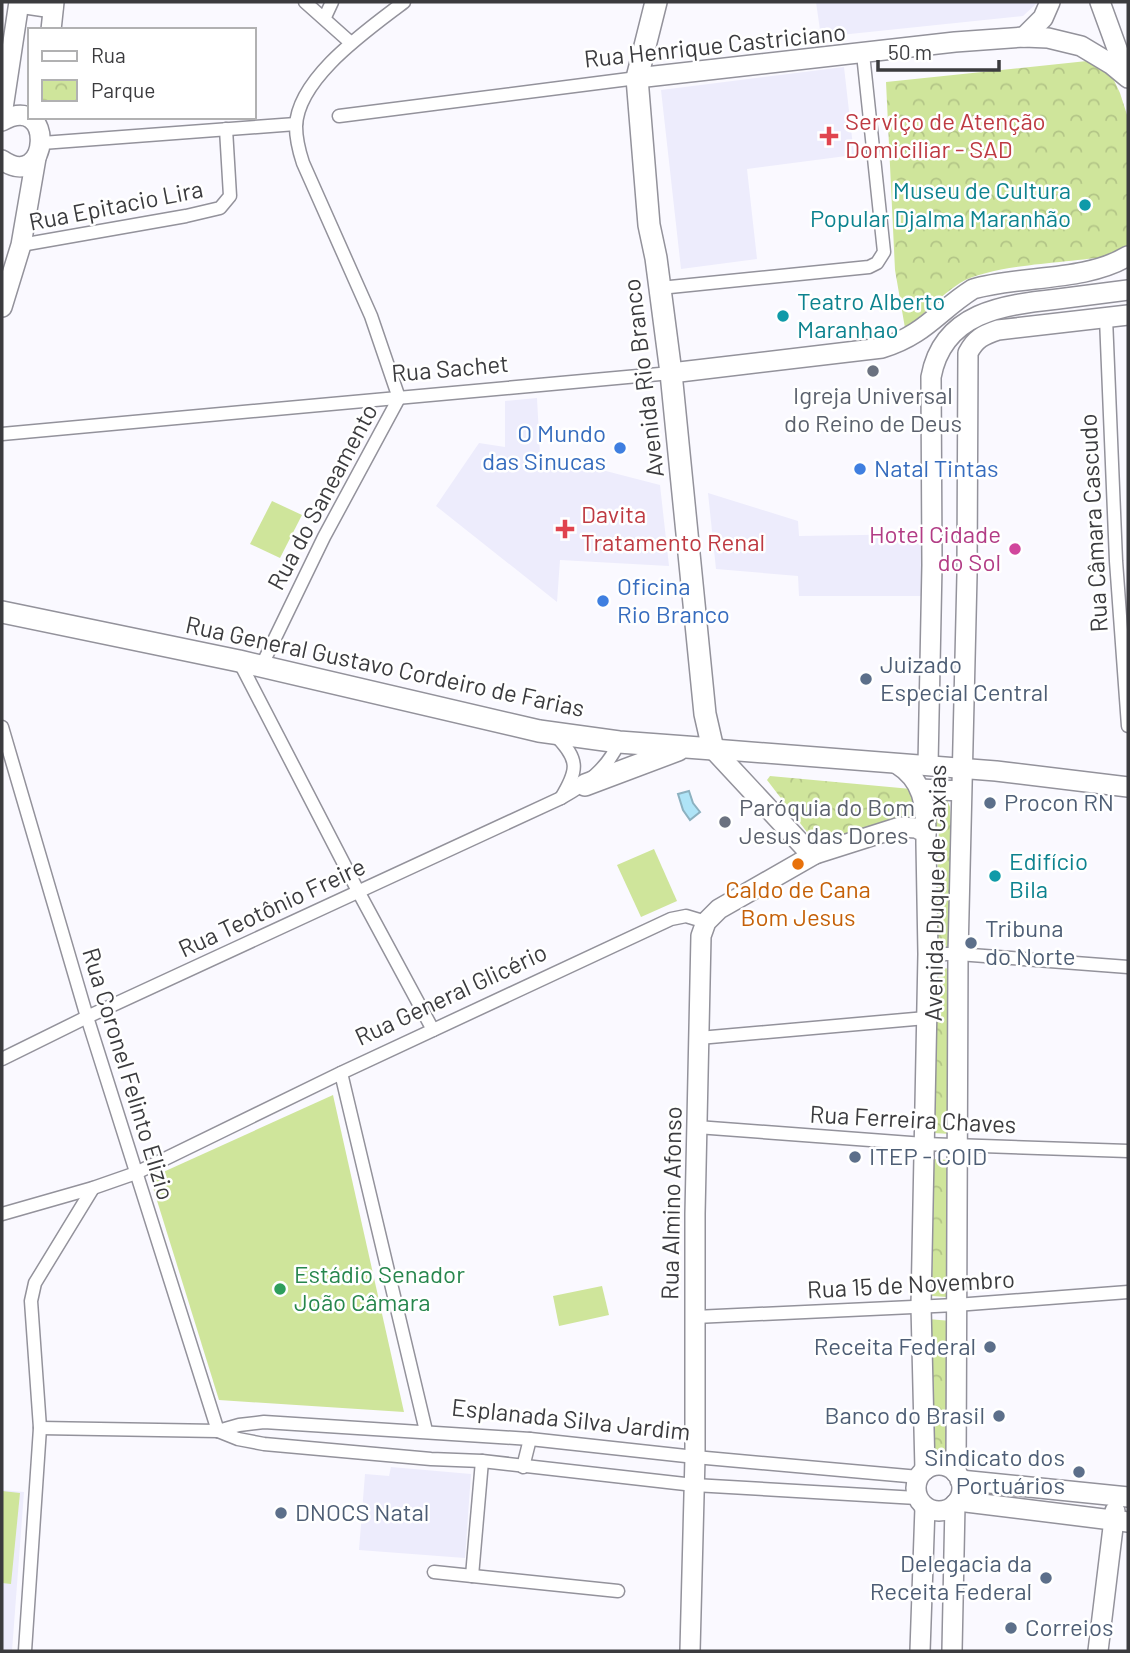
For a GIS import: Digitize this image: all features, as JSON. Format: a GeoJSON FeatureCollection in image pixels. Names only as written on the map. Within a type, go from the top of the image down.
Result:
{"type":"FeatureCollection","features":[{"type":"Feature","properties":{"kind":"main road"},"geometry":{"type":"LineString","coordinates":[[2,115],[19,2],[54,5],[51,28]]}},
{"type":"Feature","properties":{"kind":"main road","name":"Avenida Rio Branco"},"geometry":{"type":"LineString","coordinates":[[656,2],[637,78],[649,225],[671,373],[705,714],[713,749]]}},
{"type":"Feature","properties":{"kind":"main road"},"geometry":{"type":"LineString","coordinates":[[1024,37],[1043,18],[1050,2]]}},
{"type":"Feature","properties":{"kind":"main road"},"geometry":{"type":"LineString","coordinates":[[1100,2],[1128,79]]}},
{"type":"Feature","properties":{"kind":"main road","name":"Rua Henrique Castriciano"},"geometry":{"type":"LineString","coordinates":[[637,78],[955,42],[1024,37],[1048,38],[1080,46],[1111,64],[1128,79]]}},
{"type":"Feature","properties":{"kind":"main road"},"geometry":{"type":"LineString","coordinates":[[2,121],[17,116],[25,117],[39,136],[21,245],[2,307]]}},
{"type":"Feature","properties":{"kind":"main road"},"geometry":{"type":"LineString","coordinates":[[2,160],[13,165],[22,165],[39,136]]}},
{"type":"Feature","properties":{"kind":"main road","name":"Rua Sachet"},"geometry":{"type":"LineString","coordinates":[[671,373],[881,348],[911,337],[973,289],[1081,272],[1119,262],[1128,256]]}},
{"type":"Feature","properties":{"kind":"main road","name":"Avenida Duque de Caxias"},"geometry":{"type":"LineString","coordinates":[[928,765],[932,576],[931,377],[939,351],[951,334],[968,321],[991,311],[1018,304],[1128,290]]}},
{"type":"Feature","properties":{"kind":"main road"},"geometry":{"type":"LineString","coordinates":[[1106,318],[1128,315]]}},
{"type":"Feature","properties":{"kind":"main road","name":"Avenida Duque de Caxias"},"geometry":{"type":"LineString","coordinates":[[958,1477],[958,954],[967,575],[968,353],[974,341],[998,330],[1106,318]]}},
{"type":"Feature","properties":{"kind":"main road","name":"Rua General Gustavo Cordeiro de Farias"},"geometry":{"type":"LineString","coordinates":[[2,612],[239,661],[552,733],[619,742],[962,768],[1128,787]]}},
{"type":"Feature","properties":{"kind":"main road"},"geometry":{"type":"LineString","coordinates":[[585,785],[687,747]]}},
{"type":"Feature","properties":{"kind":"main road"},"geometry":{"type":"LineString","coordinates":[[713,749],[807,850],[815,854]]}},
{"type":"Feature","properties":{"kind":"main road","name":"Avenida Duque de Caxias"},"geometry":{"type":"LineString","coordinates":[[897,764],[910,772],[920,789],[926,818],[921,831],[928,954],[921,1306],[922,1473]]}},
{"type":"Feature","properties":{"kind":"main road"},"geometry":{"type":"LineString","coordinates":[[920,789],[961,791]]}},
{"type":"Feature","properties":{"kind":"main road"},"geometry":{"type":"LineString","coordinates":[[706,922],[719,909],[815,854],[900,827],[921,831]]}},
{"type":"Feature","properties":{"kind":"main road","name":"Rua Almino Afonso"},"geometry":{"type":"LineString","coordinates":[[690,1651],[695,1457],[696,1127],[701,936],[706,922]]}},
{"type":"Feature","properties":{"kind":"main road"},"geometry":{"type":"LineString","coordinates":[[920,1651],[921,1502],[915,1491],[922,1473],[942,1465],[958,1477],[1122,1497],[1121,1522],[1098,1651]]}},
{"type":"Feature","properties":{"kind":"main road"},"geometry":{"type":"LineString","coordinates":[[952,1651],[957,1503],[962,1491],[958,1477]]}},
{"type":"Feature","properties":{"kind":"main road"},"geometry":{"type":"LineString","coordinates":[[921,1502],[941,1511],[957,1503],[1121,1522]]}},
{"type":"Feature","properties":{"kind":"main road"},"geometry":{"type":"LineString","coordinates":[[921,1622],[952,1624]]}},
{"type":"Feature","properties":{"kind":"street"},"geometry":{"type":"LineString","coordinates":[[305,2],[325,17],[351,43]]}},
{"type":"Feature","properties":{"kind":"street"},"geometry":{"type":"LineString","coordinates":[[325,17],[332,2]]}},
{"type":"Feature","properties":{"kind":"street"},"geometry":{"type":"LineString","coordinates":[[39,136],[296,124],[300,107],[320,74],[351,43],[404,2]]}},
{"type":"Feature","properties":{"kind":"street"},"geometry":{"type":"LineString","coordinates":[[660,288],[869,267],[877,262],[884,252],[863,54]]}},
{"type":"Feature","properties":{"kind":"street","name":"Rua Henrique Castriciano"},"geometry":{"type":"LineString","coordinates":[[339,116],[637,78]]}},
{"type":"Feature","properties":{"kind":"street","name":"Rua do Saneamento"},"geometry":{"type":"LineString","coordinates":[[261,667],[324,537],[398,398],[371,316],[303,163],[297,143],[296,124]]}},
{"type":"Feature","properties":{"kind":"street","name":"Rua Epitacio Lira"},"geometry":{"type":"LineString","coordinates":[[21,245],[133,227],[220,208],[230,196],[226,129]]}},
{"type":"Feature","properties":{"kind":"street","name":"Rua Câmara Cascudo"},"geometry":{"type":"LineString","coordinates":[[1106,318],[1114,515],[1128,726]]}},
{"type":"Feature","properties":{"kind":"street","name":"Rua Sachet"},"geometry":{"type":"LineString","coordinates":[[2,434],[671,373]]}},
{"type":"Feature","properties":{"kind":"street"},"geometry":{"type":"LineString","coordinates":[[1114,515],[1128,515]]}},
{"type":"Feature","properties":{"kind":"street"},"geometry":{"type":"LineString","coordinates":[[239,661],[433,1030]]}},
{"type":"Feature","properties":{"kind":"street","name":"Rua Coronel Felinto Elizio"},"geometry":{"type":"LineString","coordinates":[[2,727],[87,1017],[218,1431]]}},
{"type":"Feature","properties":{"kind":"street"},"geometry":{"type":"LineString","coordinates":[[552,733],[566,746],[575,772],[561,798]]}},
{"type":"Feature","properties":{"kind":"street","name":"Rua Teotônio Freire"},"geometry":{"type":"LineString","coordinates":[[2,1059],[561,798],[585,785],[606,765],[619,742]]}},
{"type":"Feature","properties":{"kind":"street","name":"Rua General Glicério"},"geometry":{"type":"LineString","coordinates":[[2,1214],[136,1173],[341,1073],[671,919],[686,916],[706,922]]}},
{"type":"Feature","properties":{"kind":"street"},"geometry":{"type":"LineString","coordinates":[[928,954],[1128,967]]}},
{"type":"Feature","properties":{"kind":"street"},"geometry":{"type":"LineString","coordinates":[[699,1038],[926,1018]]}},
{"type":"Feature","properties":{"kind":"street"},"geometry":{"type":"LineString","coordinates":[[341,1073],[426,1431]]}},
{"type":"Feature","properties":{"kind":"street","name":"Rua Ferreira Chaves"},"geometry":{"type":"LineString","coordinates":[[696,1127],[924,1144],[1128,1151]]}},
{"type":"Feature","properties":{"kind":"street"},"geometry":{"type":"LineString","coordinates":[[25,1651],[40,1428],[32,1301],[35,1283],[93,1188]]}},
{"type":"Feature","properties":{"kind":"street","name":"Rua 15 de Novembro"},"geometry":{"type":"LineString","coordinates":[[695,1317],[956,1305],[1128,1292]]}},
{"type":"Feature","properties":{"kind":"street","name":"Esplanada Silva Jardim"},"geometry":{"type":"LineString","coordinates":[[40,1428],[218,1431],[264,1422],[530,1439],[695,1457],[922,1473]]}},
{"type":"Feature","properties":{"kind":"street","name":"Esplanada Silva Jardim"},"geometry":{"type":"LineString","coordinates":[[218,1431],[238,1439],[264,1444],[431,1460],[482,1461],[694,1485],[921,1502]]}},
{"type":"Feature","properties":{"kind":"street"},"geometry":{"type":"LineString","coordinates":[[523,1467],[530,1439]]}},
{"type":"Feature","properties":{"kind":"street"},"geometry":{"type":"LineString","coordinates":[[472,1576],[482,1461]]}},
{"type":"Feature","properties":{"kind":"street"},"geometry":{"type":"LineString","coordinates":[[434,1572],[618,1591]]}},
{"type":"Feature","properties":{"kind":"shaded area"},"geometry":{"type":"Polygon","coordinates":[[[816,2],[1038,2],[1023,16],[821,37],[816,2]]]}},
{"type":"Feature","properties":{"kind":"shaded area"},"geometry":{"type":"Polygon","coordinates":[[[844,67],[854,155],[747,169],[757,259],[681,269],[661,90],[844,67]]]}},
{"type":"Feature","properties":{"kind":"shaded area","name":"Davita Tratamento Renal"},"geometry":{"type":"Polygon","coordinates":[[[537,398],[540,454],[660,485],[669,566],[560,560],[557,602],[436,506],[479,443],[505,447],[505,401],[537,398]]]}},
{"type":"Feature","properties":{"kind":"shaded area"},"geometry":{"type":"Polygon","coordinates":[[[708,493],[798,521],[799,536],[923,534],[922,596],[799,596],[798,576],[716,569],[708,493]]]}},
{"type":"Feature","properties":{"kind":"shaded area"},"geometry":{"type":"Polygon","coordinates":[[[391,1467],[471,1474],[465,1558],[359,1550],[365,1474],[389,1476],[391,1467]]]}},
{"type":"Feature","properties":{"kind":"shaded area"},"geometry":{"type":"Polygon","coordinates":[[[2,1490],[24,1492],[12,1651],[2,1651],[2,1490]]]}},
{"type":"Feature","properties":{"kind":"green space"},"geometry":{"type":"Polygon","coordinates":[[[1087,61],[1110,72],[1128,118],[1128,246],[1109,256],[1011,268],[974,277],[952,288],[905,328],[895,270],[886,82],[1087,61]]]}},
{"type":"Feature","properties":{"kind":"green space"},"geometry":{"type":"Polygon","coordinates":[[[272,501],[302,515],[280,558],[250,544],[272,501]]]}},
{"type":"Feature","properties":{"kind":"green space"},"geometry":{"type":"Polygon","coordinates":[[[770,776],[944,792],[950,807],[956,940],[953,948],[946,950],[937,946],[935,939],[939,830],[920,820],[836,840],[810,836],[767,780],[770,776]]]}},
{"type":"Feature","properties":{"kind":"green space"},"geometry":{"type":"Polygon","coordinates":[[[654,849],[677,901],[641,917],[617,865],[654,849]]]}},
{"type":"Feature","properties":{"kind":"green space"},"geometry":{"type":"Polygon","coordinates":[[[935,967],[952,969],[951,1134],[933,1133],[935,967]]]}},
{"type":"Feature","properties":{"kind":"green space","name":"Estádio Senador João Câmara"},"geometry":{"type":"Polygon","coordinates":[[[333,1095],[404,1412],[219,1400],[150,1178],[333,1095]]]}},
{"type":"Feature","properties":{"kind":"green space"},"geometry":{"type":"Polygon","coordinates":[[[933,1159],[951,1160],[947,1297],[932,1296],[933,1159]]]}},
{"type":"Feature","properties":{"kind":"green space"},"geometry":{"type":"Polygon","coordinates":[[[602,1286],[609,1315],[559,1326],[553,1296],[602,1286]]]}},
{"type":"Feature","properties":{"kind":"green space"},"geometry":{"type":"Polygon","coordinates":[[[928,1319],[951,1321],[948,1458],[928,1458],[928,1319]]]}},
{"type":"Feature","properties":{"kind":"green space"},"geometry":{"type":"Polygon","coordinates":[[[2,1491],[20,1493],[11,1584],[2,1583],[2,1491]]]}},
{"type":"Feature","properties":{"kind":"water"},"geometry":{"type":"Polygon","coordinates":[[[689,791],[700,812],[690,820],[683,810],[678,794],[689,791]]]}},
{"type":"Feature","properties":{"kind":"place","name":"Serviço de Atenção Domiciliar - SAD"},"geometry":{"type":"Point","coordinates":[829,136]}},
{"type":"Feature","properties":{"kind":"place","name":"Museu de Cultura Popular Djalma Maranhão"},"geometry":{"type":"Point","coordinates":[1085,205]}},
{"type":"Feature","properties":{"kind":"place","name":"Teatro Alberto Maranhao"},"geometry":{"type":"Point","coordinates":[783,316]}},
{"type":"Feature","properties":{"kind":"place","name":"Igreja Universal do Reino de Deus"},"geometry":{"type":"Point","coordinates":[873,371]}},
{"type":"Feature","properties":{"kind":"place","name":"O Mundo das Sinucas"},"geometry":{"type":"Point","coordinates":[620,448]}},
{"type":"Feature","properties":{"kind":"place","name":"Natal Tintas"},"geometry":{"type":"Point","coordinates":[860,469]}},
{"type":"Feature","properties":{"kind":"place","name":"Davita Tratamento Renal"},"geometry":{"type":"Point","coordinates":[565,529]}},
{"type":"Feature","properties":{"kind":"place","name":"Hotel Cidade do Sol"},"geometry":{"type":"Point","coordinates":[1015,549]}},
{"type":"Feature","properties":{"kind":"place","name":"Oficina Rio Branco"},"geometry":{"type":"Point","coordinates":[603,601]}},
{"type":"Feature","properties":{"kind":"place","name":"Juizado Especial Central"},"geometry":{"type":"Point","coordinates":[866,679]}},
{"type":"Feature","properties":{"kind":"place","name":"Procon RN"},"geometry":{"type":"Point","coordinates":[990,803]}},
{"type":"Feature","properties":{"kind":"place","name":"Paróquia do Bom Jesus das Dores"},"geometry":{"type":"Point","coordinates":[725,822]}},
{"type":"Feature","properties":{"kind":"place","name":"Caldo de Cana Bom Jesus"},"geometry":{"type":"Point","coordinates":[798,864]}},
{"type":"Feature","properties":{"kind":"place","name":"Edifício Bila"},"geometry":{"type":"Point","coordinates":[995,876]}},
{"type":"Feature","properties":{"kind":"place","name":"Tribuna do Norte"},"geometry":{"type":"Point","coordinates":[971,943]}},
{"type":"Feature","properties":{"kind":"place","name":"ITEP - COID"},"geometry":{"type":"Point","coordinates":[855,1157]}},
{"type":"Feature","properties":{"kind":"place","name":"Estádio Senador João Câmara"},"geometry":{"type":"Point","coordinates":[280,1289]}},
{"type":"Feature","properties":{"kind":"place","name":"Receita Federal"},"geometry":{"type":"Point","coordinates":[990,1347]}},
{"type":"Feature","properties":{"kind":"place","name":"Banco do Brasil"},"geometry":{"type":"Point","coordinates":[999,1416]}},
{"type":"Feature","properties":{"kind":"place","name":"Sindicato dos Portuários"},"geometry":{"type":"Point","coordinates":[1079,1472]}},
{"type":"Feature","properties":{"kind":"place","name":"DNOCS Natal"},"geometry":{"type":"Point","coordinates":[281,1513]}},
{"type":"Feature","properties":{"kind":"place","name":"Delegacia da Receita Federal"},"geometry":{"type":"Point","coordinates":[1046,1578]}},
{"type":"Feature","properties":{"kind":"place","name":"Correios"},"geometry":{"type":"Point","coordinates":[1011,1628]}}]}
